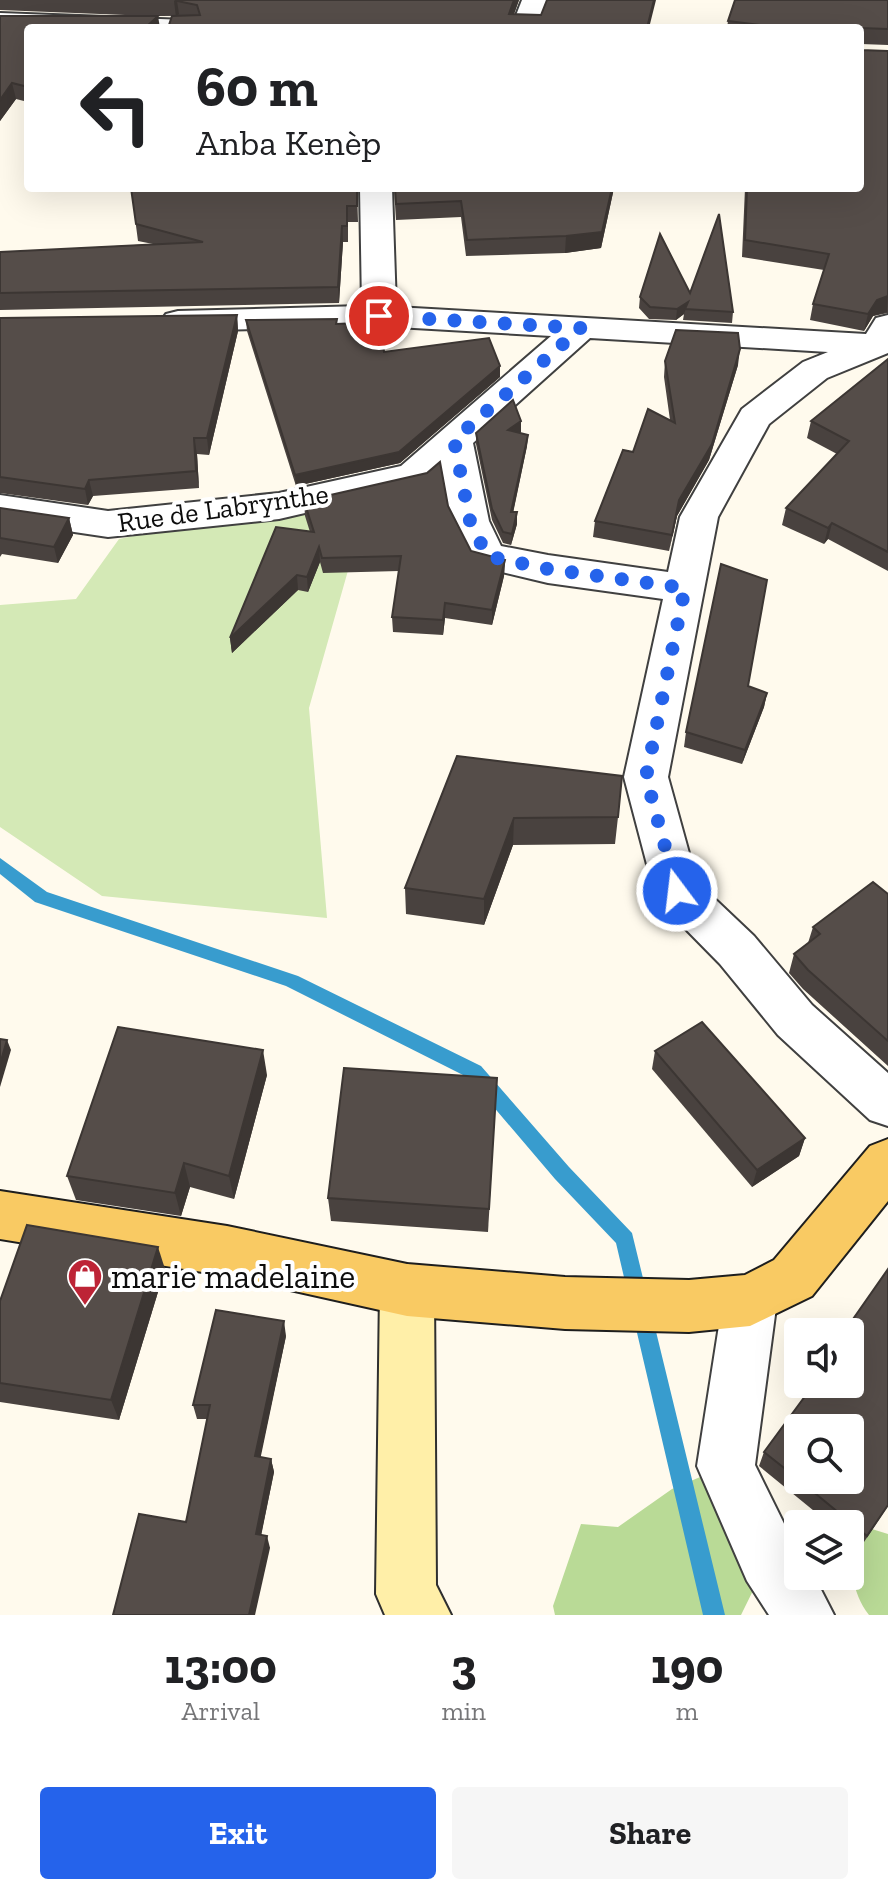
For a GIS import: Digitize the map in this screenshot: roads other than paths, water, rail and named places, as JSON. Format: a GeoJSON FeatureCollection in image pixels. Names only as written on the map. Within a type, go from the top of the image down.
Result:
{"type":"FeatureCollection","features":[{"type":"Feature","properties":{"kind":"main road"},"geometry":{"type":"LineString","coordinates":[[0,1215],[227,1251],[407,1290],[565,1303],[689,1306],[750,1300],[793,1278],[888,1162]]}},
{"type":"Feature","properties":{"kind":"street"},"geometry":{"type":"LineString","coordinates":[[527,24],[536,0]]}},
{"type":"Feature","properties":{"kind":"street"},"geometry":{"type":"LineString","coordinates":[[0,21],[80,24]]}},
{"type":"Feature","properties":{"kind":"street"},"geometry":{"type":"LineString","coordinates":[[376,192],[379,316]]}},
{"type":"Feature","properties":{"kind":"street"},"geometry":{"type":"LineString","coordinates":[[148,321],[379,316],[581,328],[883,335]]}},
{"type":"Feature","properties":{"kind":"street","name":"Rue de Labrynthe"},"geometry":{"type":"LineString","coordinates":[[0,508],[108,524],[279,506],[413,476],[581,328]]}},
{"type":"Feature","properties":{"kind":"street"},"geometry":{"type":"LineString","coordinates":[[883,335],[815,370],[755,417],[699,517],[646,777],[677,891],[737,950],[795,1020],[888,1104]]}},
{"type":"Feature","properties":{"kind":"street"},"geometry":{"type":"LineString","coordinates":[[454,440],[470,521],[487,556],[548,569],[685,588]]}},
{"type":"Feature","properties":{"kind":"street"},"geometry":{"type":"LineString","coordinates":[[402,1608],[407,1290]]}},
{"type":"Feature","properties":{"kind":"street"},"geometry":{"type":"LineString","coordinates":[[750,1300],[726,1466],[768,1560],[804,1615]]}},
{"type":"Feature","properties":{"kind":"waterway"},"geometry":{"type":"LineString","coordinates":[[0,865],[41,897],[292,981],[475,1072],[562,1173],[625,1239],[714,1615]]}},
{"type":"Feature","properties":{"kind":"place","name":"marie madelaine"},"geometry":{"type":"Point","coordinates":[85,1307]}}]}
